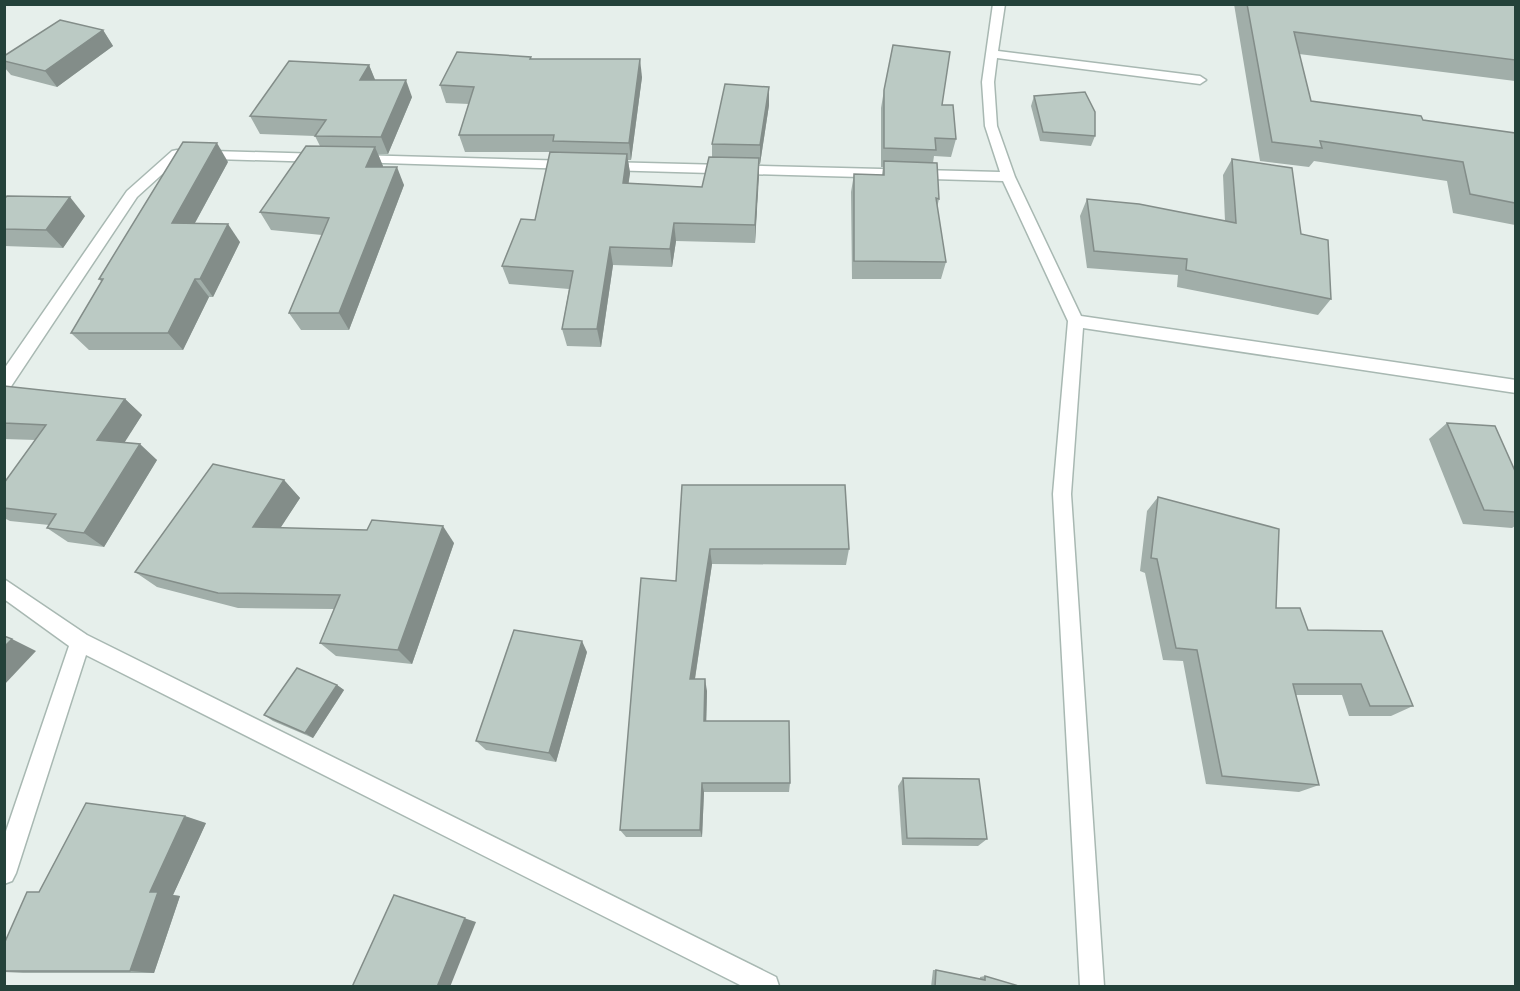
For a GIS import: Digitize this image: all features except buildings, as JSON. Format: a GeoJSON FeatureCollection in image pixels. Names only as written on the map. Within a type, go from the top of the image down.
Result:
{"type":"FeatureCollection","features":[{"type":"Feature","properties":{"kind":"street"},"geometry":{"type":"LineString","coordinates":[[999,4],[988,82],[991,126],[1008,177],[1076,321],[1062,494],[1092,987]]}},
{"type":"Feature","properties":{"kind":"street"},"geometry":{"type":"LineString","coordinates":[[992,54],[1200,80]]}},
{"type":"Feature","properties":{"kind":"street"},"geometry":{"type":"LineString","coordinates":[[4,384],[132,194],[177,154],[1008,177]]}},
{"type":"Feature","properties":{"kind":"street"},"geometry":{"type":"LineString","coordinates":[[1076,321],[1515,387]]}},
{"type":"Feature","properties":{"kind":"street"},"geometry":{"type":"LineString","coordinates":[[4,588],[80,642],[767,987]]}},
{"type":"Feature","properties":{"kind":"street"},"geometry":{"type":"LineString","coordinates":[[4,873],[80,642]]}}]}
